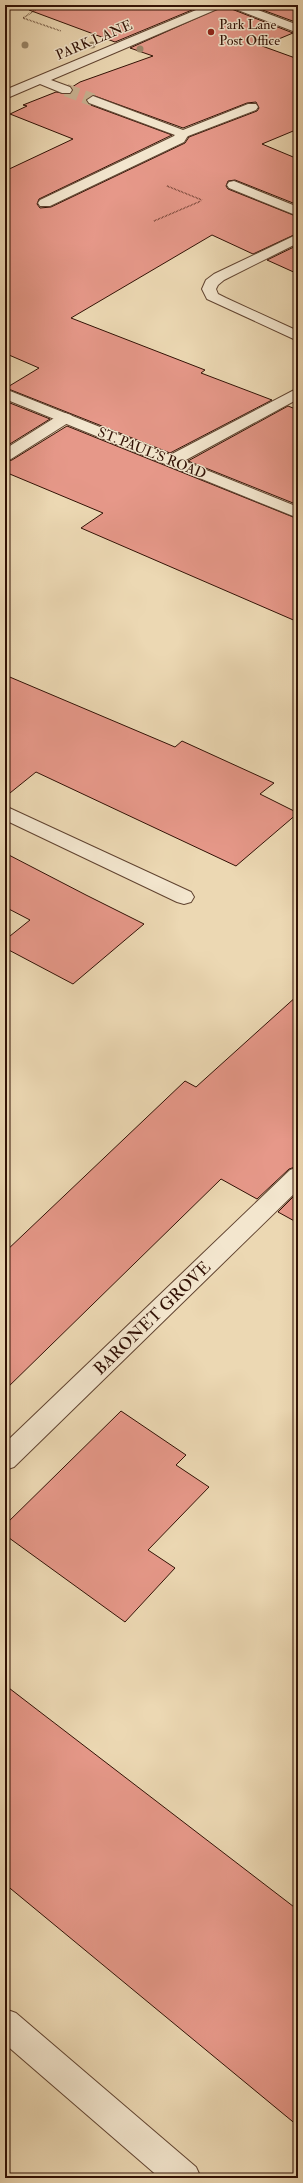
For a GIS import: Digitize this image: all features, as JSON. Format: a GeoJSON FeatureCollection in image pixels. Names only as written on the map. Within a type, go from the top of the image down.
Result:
{"type":"FeatureCollection","features":[{"type":"Feature","properties":{"kind":"street","name":"PARK LANE"},"geometry":{"type":"LineString","coordinates":[[5,95],[218,5]]}},
{"type":"Feature","properties":{"kind":"street"},"geometry":{"type":"LineString","coordinates":[[234,5],[298,29]]}},
{"type":"Feature","properties":{"kind":"street"},"geometry":{"type":"LineString","coordinates":[[40,80],[66,90]]}},
{"type":"Feature","properties":{"kind":"street"},"geometry":{"type":"LineString","coordinates":[[92,100],[182,134]]}},
{"type":"Feature","properties":{"kind":"street"},"geometry":{"type":"LineString","coordinates":[[45,203],[179,139],[182,134],[252,107]]}},
{"type":"Feature","properties":{"kind":"street"},"geometry":{"type":"LineString","coordinates":[[234,185],[298,212]]}},
{"type":"Feature","properties":{"kind":"street"},"geometry":{"type":"LineString","coordinates":[[298,238],[219,277],[210,283],[208,289],[212,296],[221,301],[298,337]]}},
{"type":"Feature","properties":{"kind":"street"},"geometry":{"type":"LineString","coordinates":[[172,461],[298,392]]}},
{"type":"Feature","properties":{"kind":"street","name":"ST. PAUL'S ROAD"},"geometry":{"type":"LineString","coordinates":[[5,394],[298,513]]}},
{"type":"Feature","properties":{"kind":"street"},"geometry":{"type":"LineString","coordinates":[[5,456],[65,418]]}},
{"type":"Feature","properties":{"kind":"street"},"geometry":{"type":"LineString","coordinates":[[5,812],[184,897]]}},
{"type":"Feature","properties":{"kind":"street","name":"BARONET GROVE"},"geometry":{"type":"LineString","coordinates":[[5,1460],[298,1176]]}},
{"type":"Feature","properties":{"kind":"street"},"geometry":{"type":"LineString","coordinates":[[5,2024],[185,2178]]}},
{"type":"Feature","properties":{"kind":"path"},"geometry":{"type":"LineString","coordinates":[[44,5],[23,18],[63,32]]}},
{"type":"Feature","properties":{"kind":"building"},"geometry":{"type":"Polygon","coordinates":[[[30,5],[204,5],[115,42],[29,10],[30,5]]]}},
{"type":"Feature","properties":{"kind":"building"},"geometry":{"type":"Polygon","coordinates":[[[226,5],[229,8],[293,33],[262,46],[298,59],[298,129],[262,144],[298,159],[298,205],[235,180],[228,181],[226,186],[228,189],[298,217],[298,233],[253,254],[212,235],[71,318],[205,370],[201,373],[272,400],[170,453],[6,388],[39,368],[9,355],[5,357],[5,171],[73,139],[10,114],[27,106],[23,105],[56,92],[70,94],[73,91],[72,87],[80,82],[153,56],[130,48],[226,5]],[[92,95],[86,100],[88,104],[172,135],[39,199],[37,204],[40,208],[51,207],[185,143],[189,137],[257,111],[259,108],[256,102],[247,103],[183,128],[92,95]]]}},
{"type":"Feature","properties":{"kind":"building"},"geometry":{"type":"Polygon","coordinates":[[[249,5],[298,5],[298,23],[249,5]]]}},
{"type":"Feature","properties":{"kind":"building"},"geometry":{"type":"Polygon","coordinates":[[[298,245],[298,274],[267,260],[298,245]]]}},
{"type":"Feature","properties":{"kind":"building"},"geometry":{"type":"Polygon","coordinates":[[[5,401],[50,419],[5,447],[5,401]]]}},
{"type":"Feature","properties":{"kind":"building"},"geometry":{"type":"Polygon","coordinates":[[[288,406],[298,410],[298,505],[188,461],[288,406]]]}},
{"type":"Feature","properties":{"kind":"building"},"geometry":{"type":"Polygon","coordinates":[[[67,426],[298,519],[298,622],[81,528],[103,513],[5,472],[5,462],[12,460],[67,426]]]}},
{"type":"Feature","properties":{"kind":"building"},"geometry":{"type":"Polygon","coordinates":[[[5,675],[175,747],[182,741],[274,783],[260,794],[298,813],[236,866],[36,772],[5,797],[5,675]]]}},
{"type":"Feature","properties":{"kind":"building"},"geometry":{"type":"Polygon","coordinates":[[[5,853],[144,924],[73,984],[5,948],[5,940],[30,920],[5,907],[5,853]]]}},
{"type":"Feature","properties":{"kind":"building"},"geometry":{"type":"Polygon","coordinates":[[[298,995],[298,1166],[289,1169],[257,1199],[221,1179],[5,1390],[5,1252],[185,1081],[196,1087],[298,995]]]}},
{"type":"Feature","properties":{"kind":"building"},"geometry":{"type":"Polygon","coordinates":[[[298,1192],[298,1223],[278,1212],[298,1192]]]}},
{"type":"Feature","properties":{"kind":"building"},"geometry":{"type":"Polygon","coordinates":[[[121,1411],[186,1455],[176,1465],[209,1487],[148,1550],[175,1568],[125,1622],[5,1535],[5,1525],[121,1411]]]}},
{"type":"Feature","properties":{"kind":"building"},"geometry":{"type":"Polygon","coordinates":[[[5,1685],[298,1910],[298,2126],[5,1884],[5,1685]]]}},
{"type":"Feature","properties":{"kind":"tunnel"},"geometry":{"type":"LineString","coordinates":[[66,90],[93,100]]}},
{"type":"Feature","properties":{"kind":"place","name":"Park Lane Post Office"},"geometry":{"type":"Point","coordinates":[211,32]}}]}
